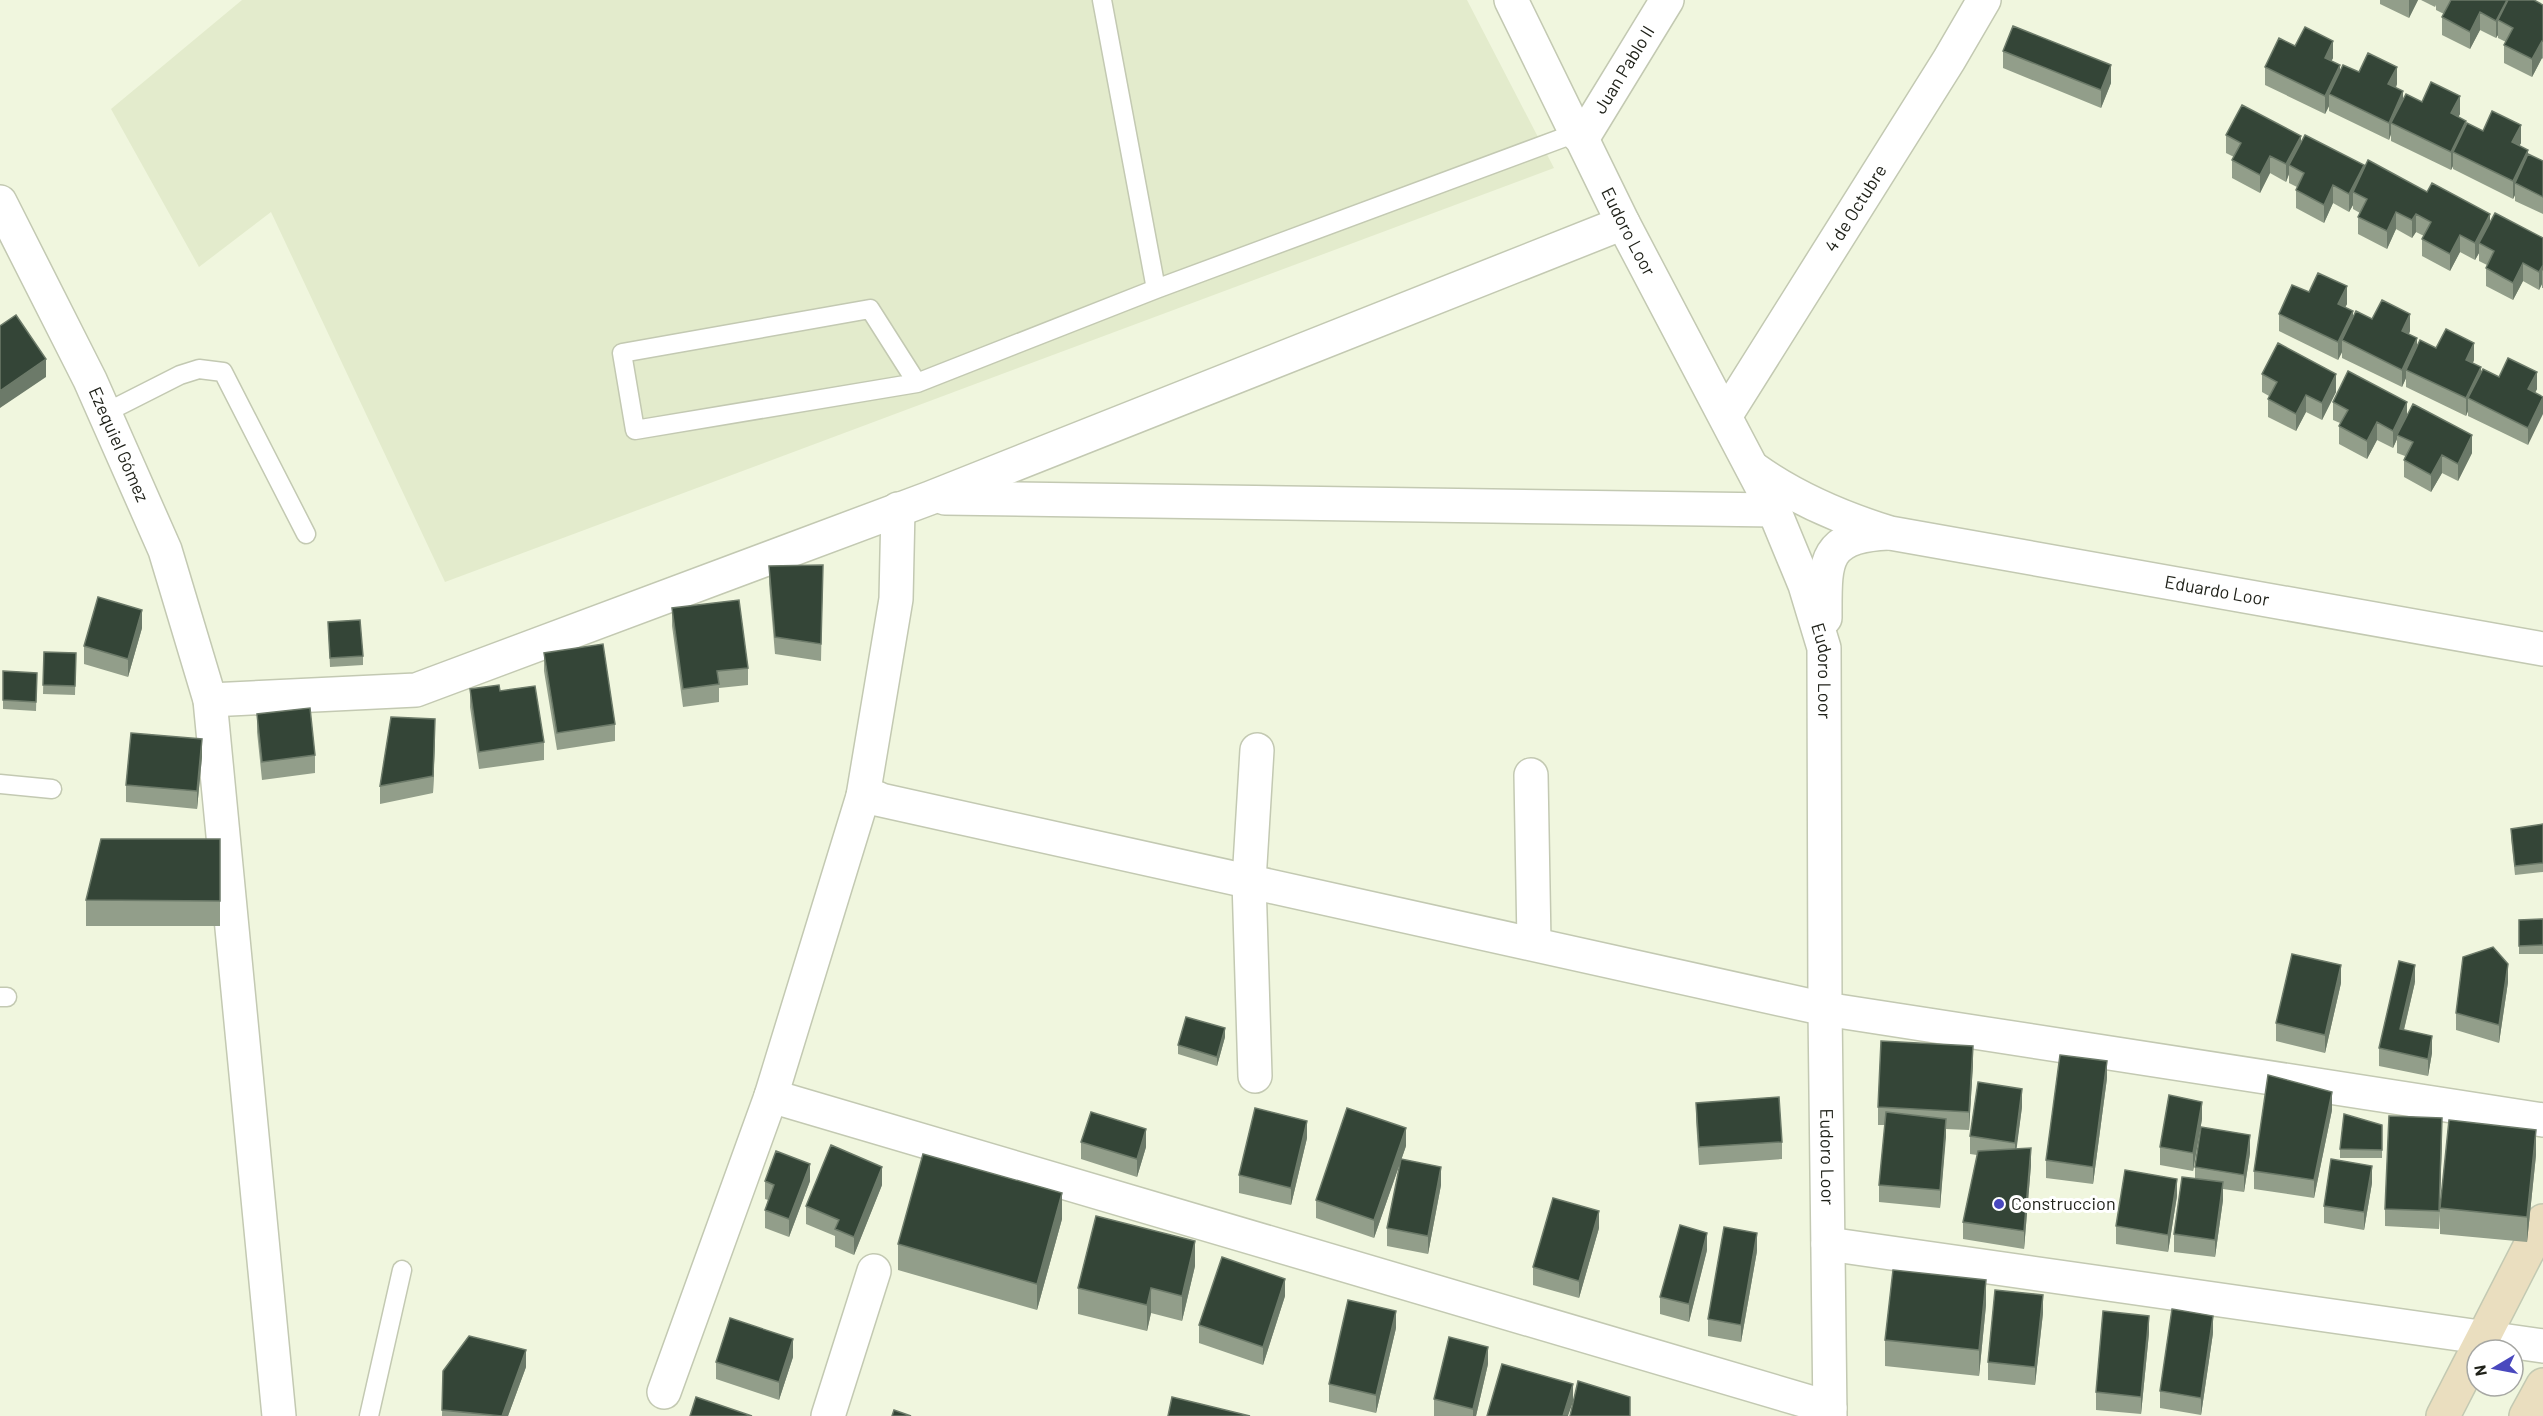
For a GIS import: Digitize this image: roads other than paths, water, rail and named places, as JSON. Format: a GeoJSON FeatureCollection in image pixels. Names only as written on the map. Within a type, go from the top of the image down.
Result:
{"type":"FeatureCollection","features":[{"type":"Feature","properties":{"kind":"main road"},"geometry":{"type":"LineString","coordinates":[[2482,1338],[2543,1221]]}},
{"type":"Feature","properties":{"kind":"main road"},"geometry":{"type":"LineString","coordinates":[[2443,1416],[2465,1372]]}},
{"type":"Feature","properties":{"kind":"main road"},"geometry":{"type":"LineString","coordinates":[[2526,1416],[2543,1385]]}},
{"type":"Feature","properties":{"kind":"street","name":"Eudoro Loor"},"geometry":{"type":"LineString","coordinates":[[1511,0],[1623,223],[1774,510],[1805,585],[1824,648],[1824,1009],[1830,1412]]}},
{"type":"Feature","properties":{"kind":"street","name":"Juan Pablo II"},"geometry":{"type":"LineString","coordinates":[[1579,136],[1667,0]]}},
{"type":"Feature","properties":{"kind":"street","name":"4 de Octubre"},"geometry":{"type":"LineString","coordinates":[[1726,415],[1984,0]]}},
{"type":"Feature","properties":{"kind":"street","name":"Ezequiel Gómez"},"geometry":{"type":"LineString","coordinates":[[0,202],[105,413],[165,550],[210,700],[279,1416]]}},
{"type":"Feature","properties":{"kind":"street"},"geometry":{"type":"LineString","coordinates":[[210,700],[416,690],[930,498],[1623,223]]}},
{"type":"Feature","properties":{"kind":"street","name":"Eduardo Loor"},"geometry":{"type":"LineString","coordinates":[[1752,468],[1778,486],[1815,505],[1854,522],[1890,533],[2543,649]]}},
{"type":"Feature","properties":{"kind":"street"},"geometry":{"type":"LineString","coordinates":[[930,498],[1774,510]]}},
{"type":"Feature","properties":{"kind":"street"},"geometry":{"type":"LineString","coordinates":[[664,1392],[771,1096],[870,797],[896,599],[898,509]]}},
{"type":"Feature","properties":{"kind":"street","name":"Eduardo Loor"},"geometry":{"type":"LineString","coordinates":[[1824,648],[1826,567],[1835,549],[1850,538],[1867,534],[1890,533]]}},
{"type":"Feature","properties":{"kind":"street"},"geometry":{"type":"LineString","coordinates":[[1255,1076],[1249,881],[1257,750]]}},
{"type":"Feature","properties":{"kind":"street"},"geometry":{"type":"LineString","coordinates":[[1531,775],[1534,943]]}},
{"type":"Feature","properties":{"kind":"street"},"geometry":{"type":"LineString","coordinates":[[870,797],[1824,1009],[2543,1120]]}},
{"type":"Feature","properties":{"kind":"street"},"geometry":{"type":"LineString","coordinates":[[771,1096],[1830,1412]]}},
{"type":"Feature","properties":{"kind":"street"},"geometry":{"type":"LineString","coordinates":[[1828,1244],[2482,1338]]}},
{"type":"Feature","properties":{"kind":"street"},"geometry":{"type":"LineString","coordinates":[[828,1416],[874,1270]]}},
{"type":"Feature","properties":{"kind":"street"},"geometry":{"type":"LineString","coordinates":[[2525,1344],[2543,1346]]}},
{"type":"Feature","properties":{"kind":"lane"},"geometry":{"type":"LineString","coordinates":[[1102,0],[1156,289]]}},
{"type":"Feature","properties":{"kind":"lane"},"geometry":{"type":"LineString","coordinates":[[917,382],[870,309],[622,353],[635,430],[917,382],[1156,289],[1579,136]]}},
{"type":"Feature","properties":{"kind":"lane"},"geometry":{"type":"LineString","coordinates":[[105,413],[180,375],[199,369],[223,372],[306,534]]}},
{"type":"Feature","properties":{"kind":"lane"},"geometry":{"type":"LineString","coordinates":[[0,784],[52,789]]}},
{"type":"Feature","properties":{"kind":"lane"},"geometry":{"type":"LineString","coordinates":[[369,1416],[402,1270]]}},
{"type":"Feature","properties":{"kind":"place","name":"Construccion"},"geometry":{"type":"Point","coordinates":[1999,1204]}}]}
